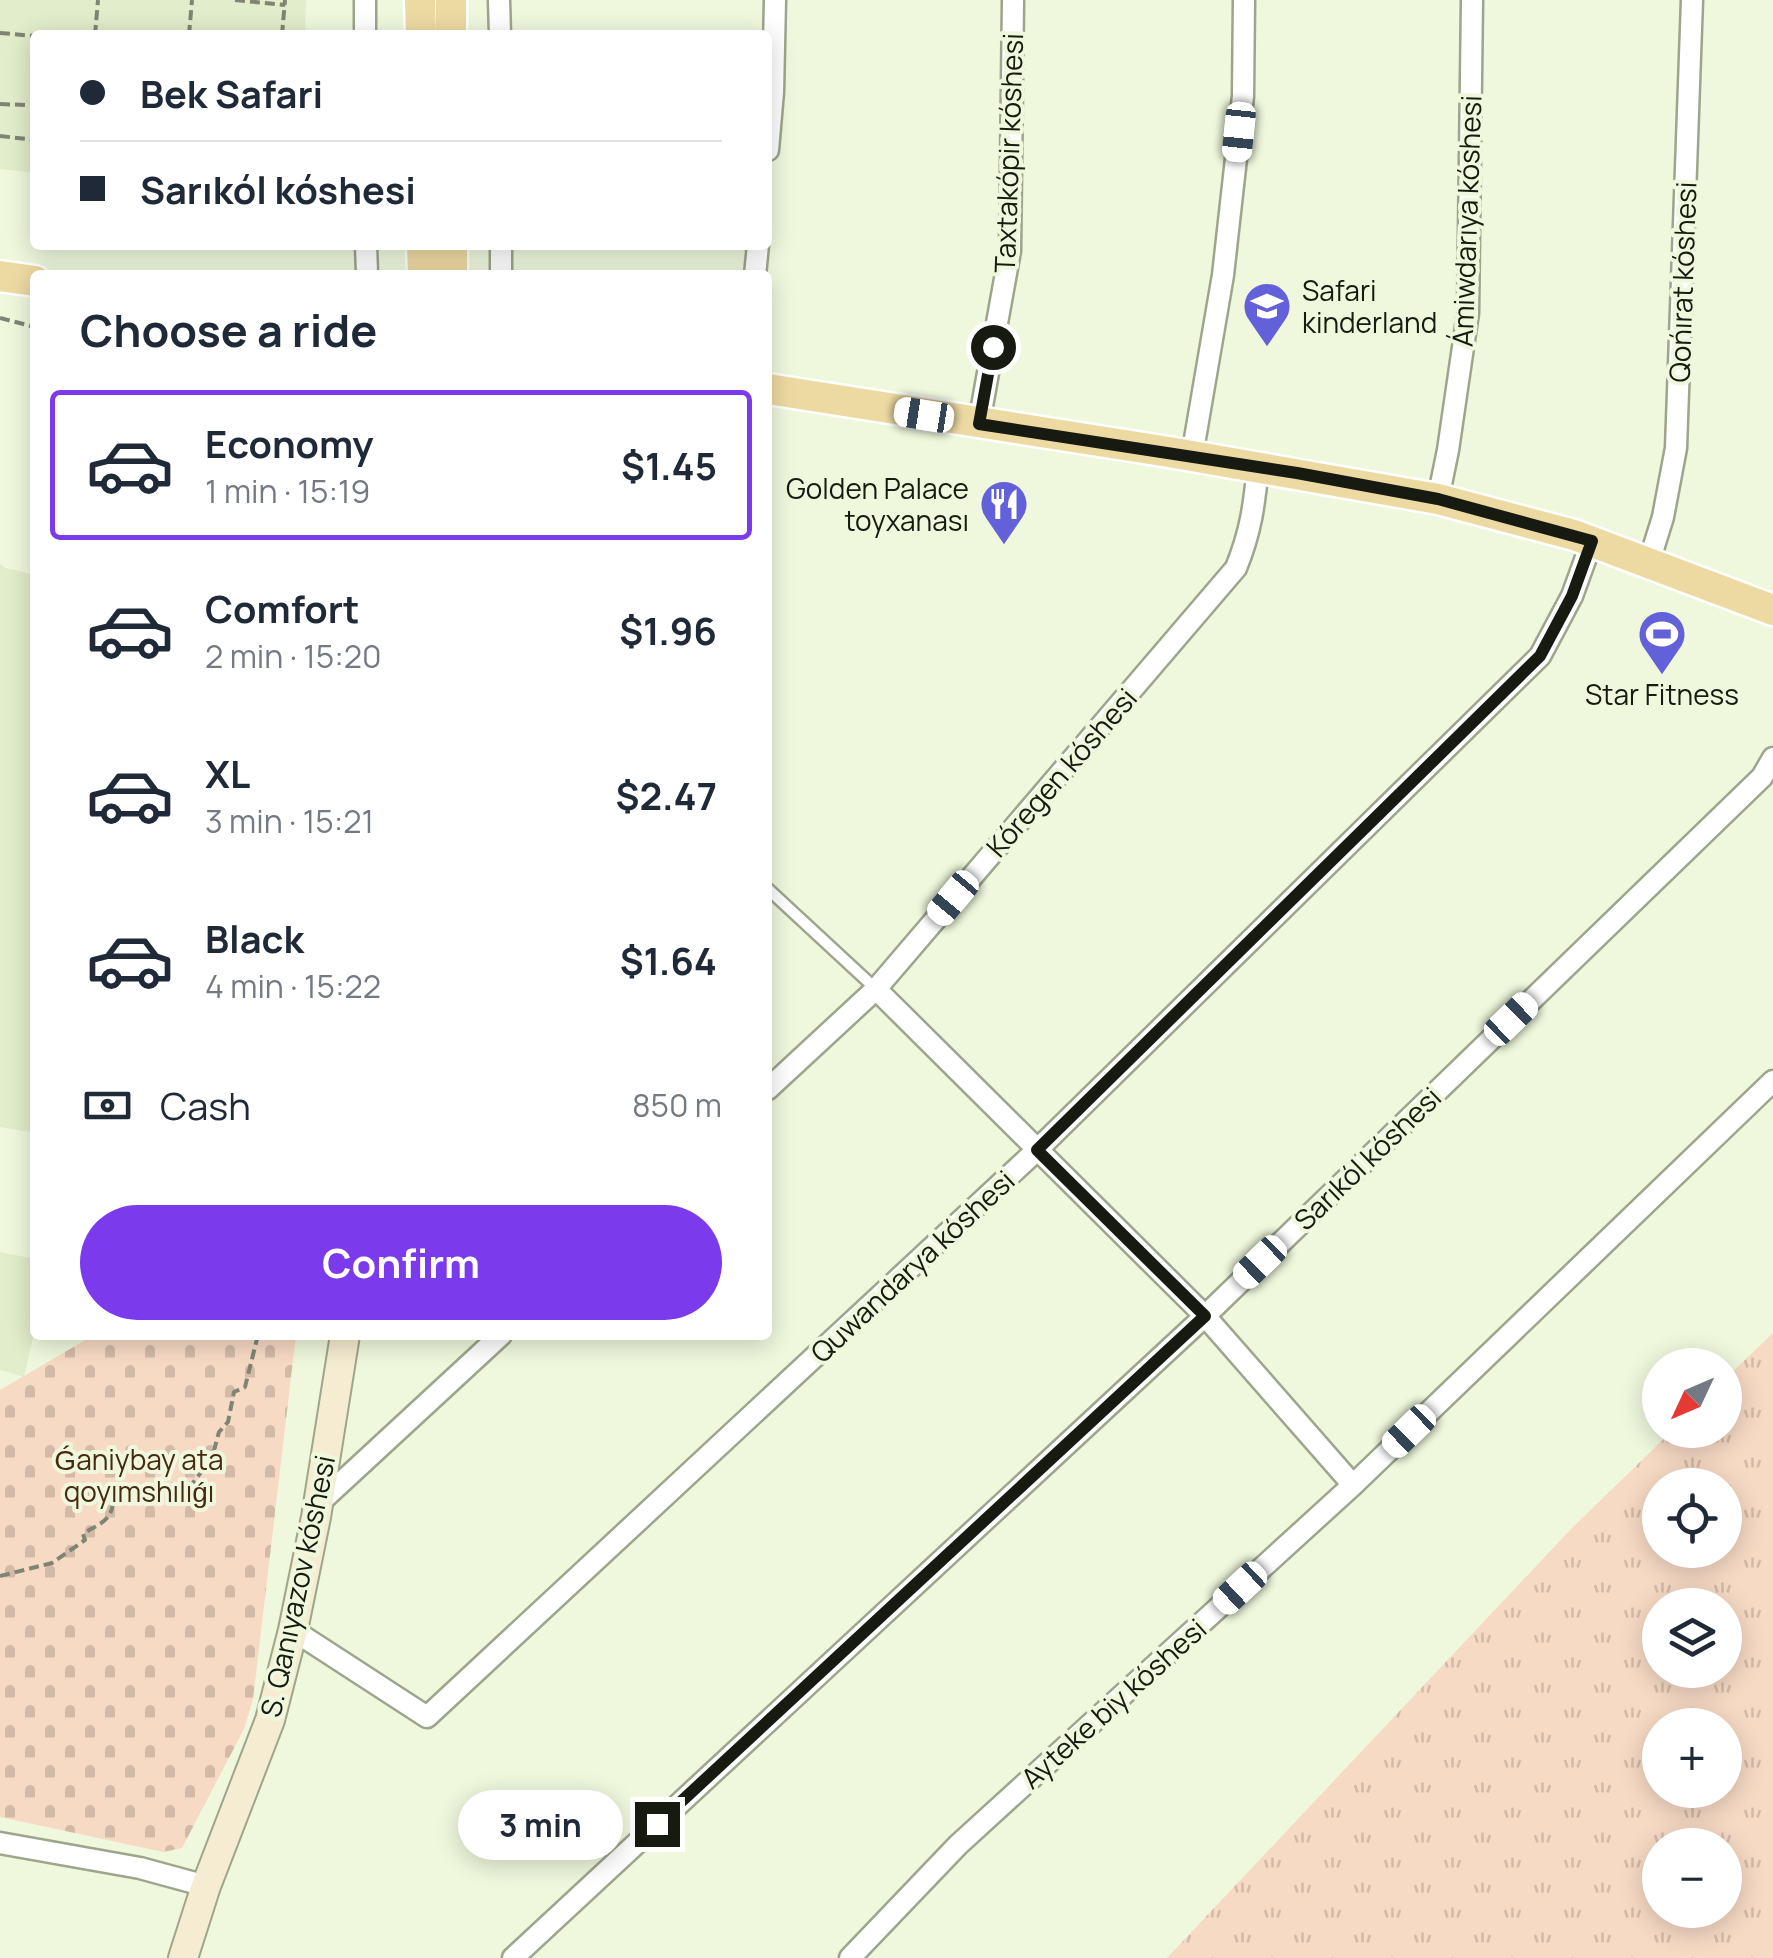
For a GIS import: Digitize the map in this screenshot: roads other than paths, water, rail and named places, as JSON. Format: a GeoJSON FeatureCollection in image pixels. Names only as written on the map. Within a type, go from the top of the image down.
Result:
{"type":"FeatureCollection","features":[{"type":"Feature","properties":{"kind":"main road"},"geometry":{"type":"LineString","coordinates":[[420,0],[420,30]]}},
{"type":"Feature","properties":{"kind":"main road"},"geometry":{"type":"LineString","coordinates":[[451,0],[451,30]]}},
{"type":"Feature","properties":{"kind":"main road"},"geometry":{"type":"LineString","coordinates":[[0,276],[30,280]]}},
{"type":"Feature","properties":{"kind":"main road"},"geometry":{"type":"LineString","coordinates":[[772,390],[1438,499],[1592,541],[1773,610]]}},
{"type":"Feature","properties":{"kind":"street"},"geometry":{"type":"LineString","coordinates":[[365,0],[365,30]]}},
{"type":"Feature","properties":{"kind":"street"},"geometry":{"type":"LineString","coordinates":[[499,0],[500,30]]}},
{"type":"Feature","properties":{"kind":"street"},"geometry":{"type":"LineString","coordinates":[[772,104],[775,0]]}},
{"type":"Feature","properties":{"kind":"street","name":"Taxtakópir kóshesi"},"geometry":{"type":"LineString","coordinates":[[979,424],[1010,251],[1013,0]]}},
{"type":"Feature","properties":{"kind":"street"},"geometry":{"type":"LineString","coordinates":[[1192,456],[1223,275],[1243,96],[1244,0]]}},
{"type":"Feature","properties":{"kind":"street","name":"Ámiwdarıya kóshesi"},"geometry":{"type":"LineString","coordinates":[[1438,499],[1468,313],[1472,0]]}},
{"type":"Feature","properties":{"kind":"street","name":"Qońırat kóshesi"},"geometry":{"type":"LineString","coordinates":[[1649,562],[1663,517],[1676,448],[1692,0]]}},
{"type":"Feature","properties":{"kind":"street","name":"Kóregen kóshesi"},"geometry":{"type":"LineString","coordinates":[[772,1085],[876,989],[1236,568],[1253,518],[1258,467]]}},
{"type":"Feature","properties":{"kind":"street","name":"Quwandarya kóshesi"},"geometry":{"type":"LineString","coordinates":[[293,1630],[427,1717],[1037,1150],[1540,656],[1572,596],[1592,541]]}},
{"type":"Feature","properties":{"kind":"street","name":"Sarıkól kóshesi"},"geometry":{"type":"LineString","coordinates":[[513,1958],[1205,1316],[1748,790],[1773,758]]}},
{"type":"Feature","properties":{"kind":"street"},"geometry":{"type":"LineString","coordinates":[[876,989],[1205,1316],[1353,1485]]}},
{"type":"Feature","properties":{"kind":"street","name":"Ayteke biy kóshesi"},"geometry":{"type":"LineString","coordinates":[[850,1958],[958,1845],[1353,1485],[1773,1081]]}},
{"type":"Feature","properties":{"kind":"street","name":"S. Qanıyazov kóshesi"},"geometry":{"type":"LineString","coordinates":[[183,1958],[206,1886],[270,1720],[318,1504],[344,1340]]}},
{"type":"Feature","properties":{"kind":"street"},"geometry":{"type":"LineString","coordinates":[[318,1504],[496,1340]]}},
{"type":"Feature","properties":{"kind":"street"},"geometry":{"type":"LineString","coordinates":[[0,1843],[140,1868],[206,1886]]}},
{"type":"Feature","properties":{"kind":"street","name":"S. Qanıyazov kóshesi"},"geometry":{"type":"LineString","coordinates":[[162,1958],[206,1886]]}},
{"type":"Feature","properties":{"kind":"lane"},"geometry":{"type":"LineString","coordinates":[[772,893],[876,989]]}},
{"type":"Feature","properties":{"kind":"place","name":"Safari kinderland"},"geometry":{"type":"Point","coordinates":[1267,348]}},
{"type":"Feature","properties":{"kind":"place","name":"Golden Palace toyxanası"},"geometry":{"type":"Point","coordinates":[1004,546]}},
{"type":"Feature","properties":{"kind":"place","name":"Star Fitness"},"geometry":{"type":"Point","coordinates":[1662,676]}},
{"type":"Feature","properties":{"kind":"park label","name":"Ǵaniybay ata qoyımshılıǵı"},"geometry":{"type":"Point","coordinates":[139,1475]}}]}
